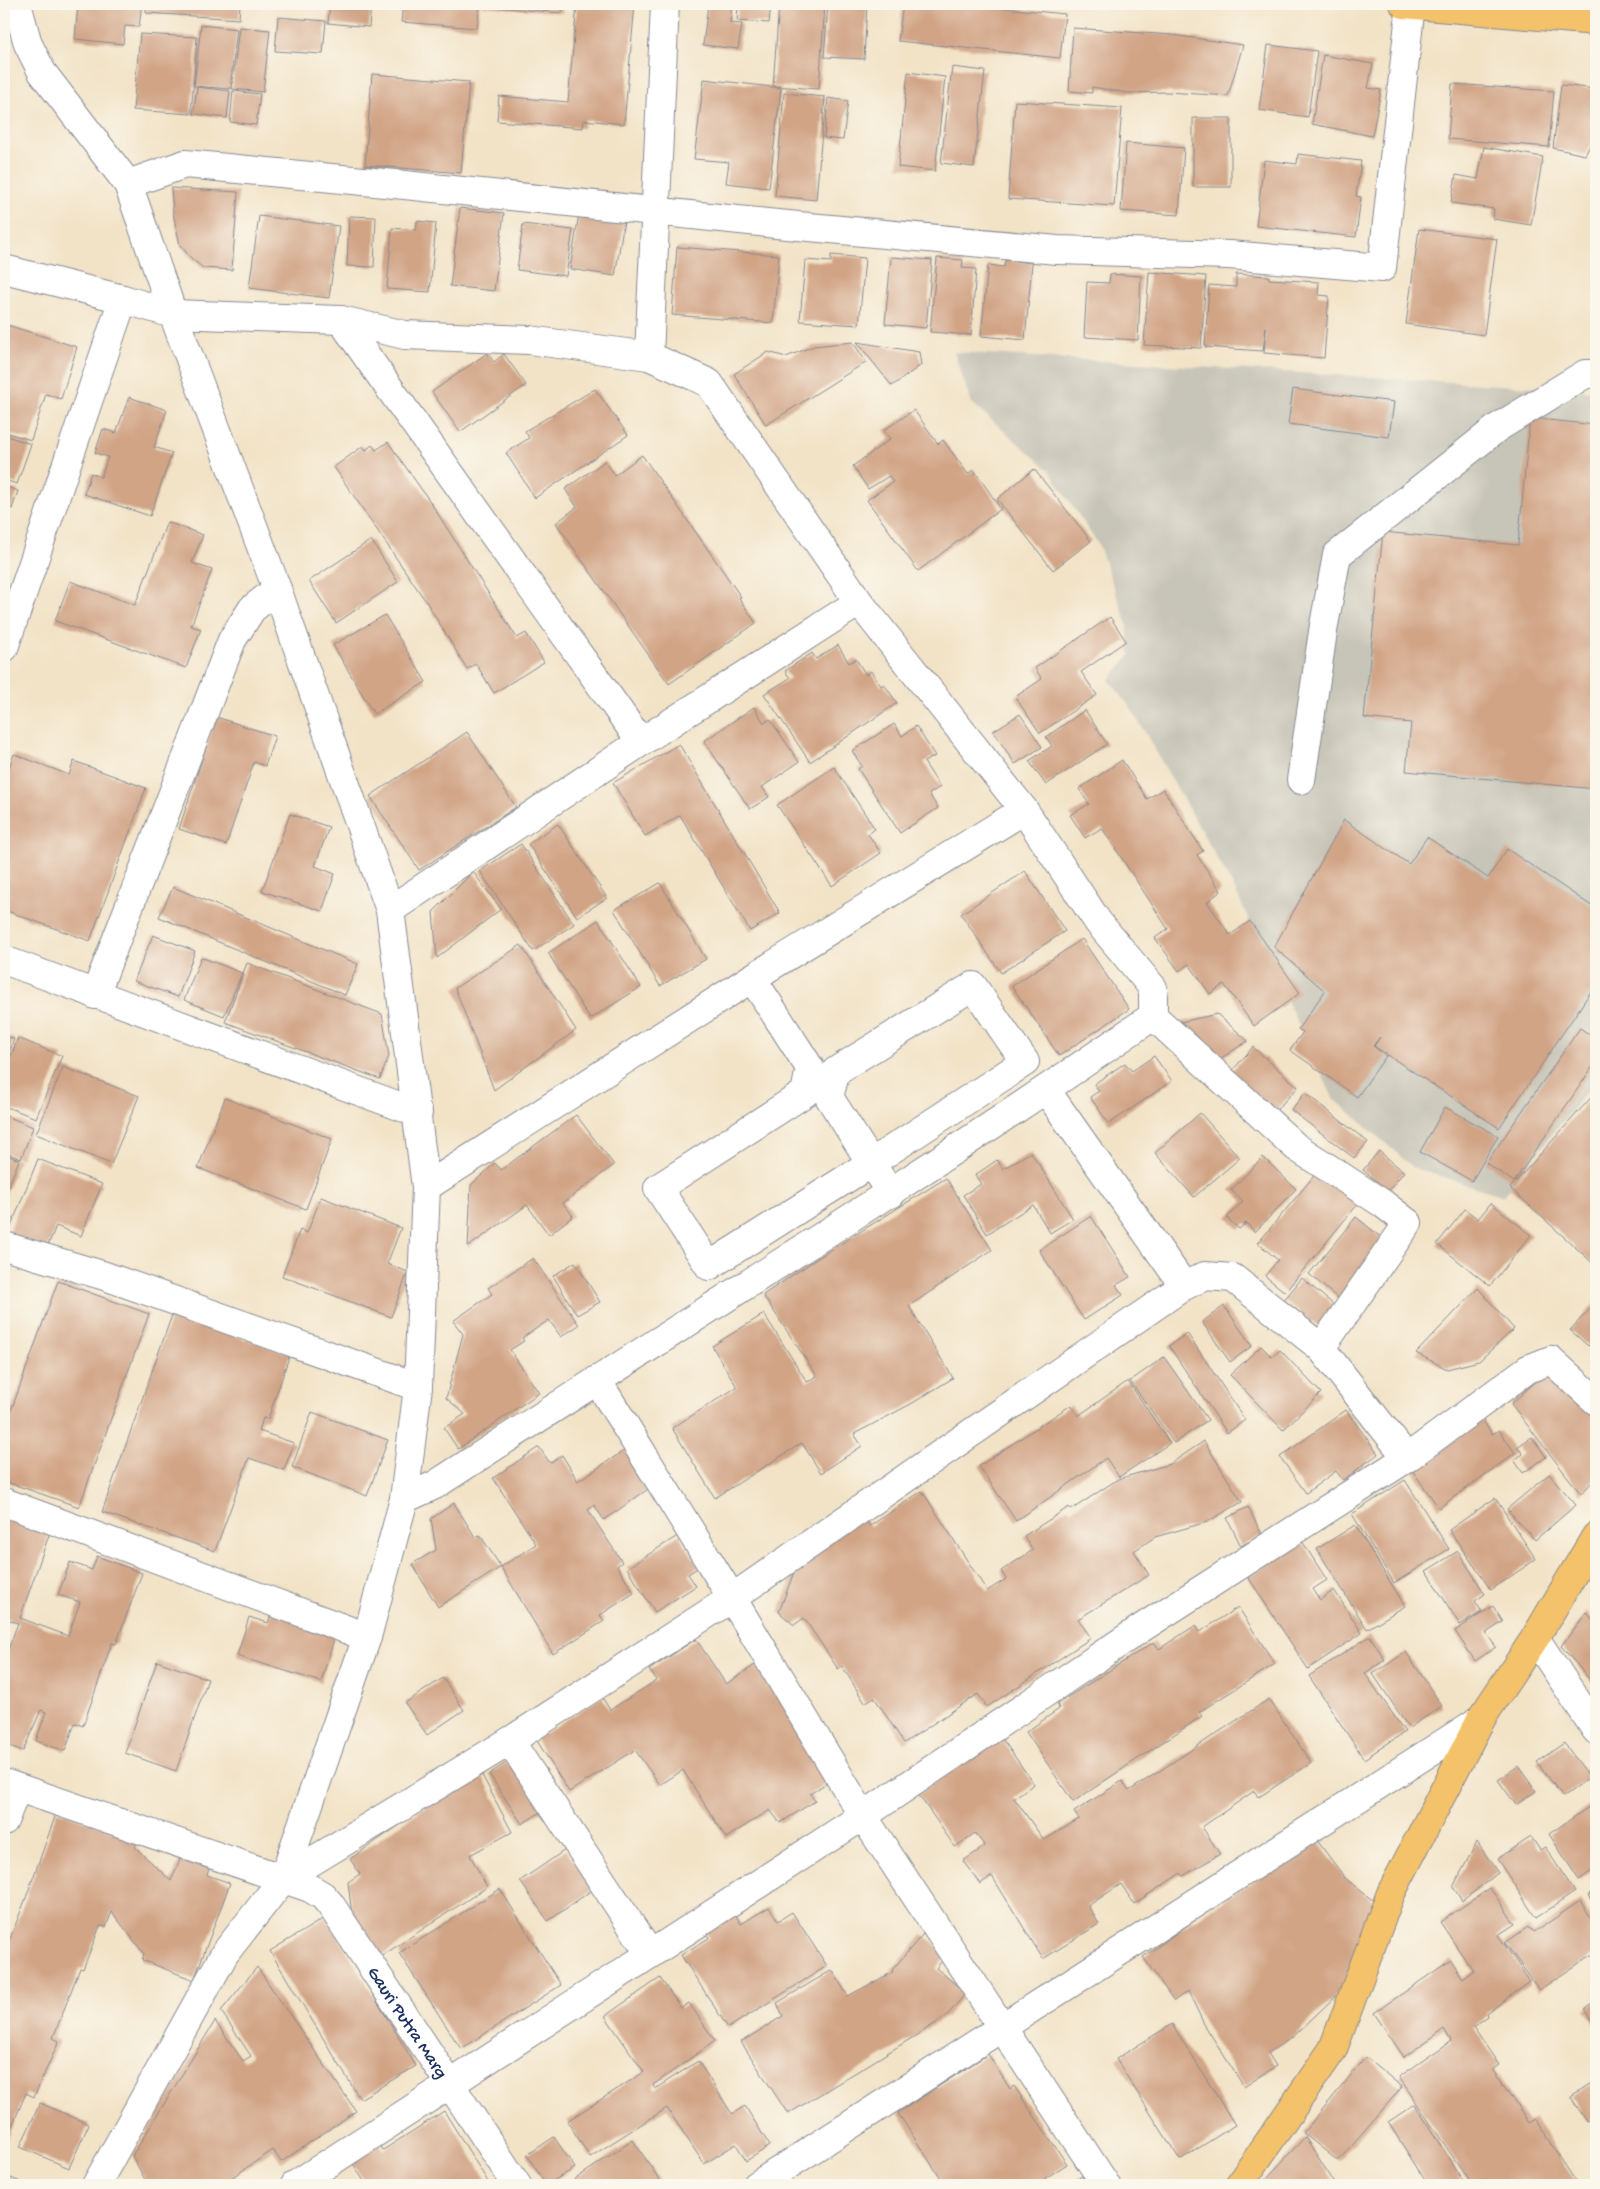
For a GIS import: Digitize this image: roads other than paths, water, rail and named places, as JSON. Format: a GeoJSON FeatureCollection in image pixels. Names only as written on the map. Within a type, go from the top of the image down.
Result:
{"type":"FeatureCollection","features":[{"type":"Feature","properties":{"kind":"main road"},"geometry":{"type":"LineString","coordinates":[[1404,4],[1596,20]]}},
{"type":"Feature","properties":{"kind":"main road"},"geometry":{"type":"LineString","coordinates":[[1239,2185],[1333,2049],[1391,1893],[1481,1720],[1535,1638],[1596,1536]]}},
{"type":"Feature","properties":{"kind":"street"},"geometry":{"type":"LineString","coordinates":[[17,4],[28,44],[42,72],[128,184],[172,314],[277,589],[390,910],[418,1113],[426,1187],[418,1387],[404,1499],[367,1637],[283,1879],[225,1953],[96,2185]]}},
{"type":"Feature","properties":{"kind":"street"},"geometry":{"type":"LineString","coordinates":[[649,356],[665,4]]}},
{"type":"Feature","properties":{"kind":"street"},"geometry":{"type":"LineString","coordinates":[[128,184],[185,164],[1057,250],[1229,255],[1382,268],[1410,4]]}},
{"type":"Feature","properties":{"kind":"street"},"geometry":{"type":"LineString","coordinates":[[4,270],[123,299],[172,314],[341,320],[405,335],[529,340],[649,356],[709,383],[859,602],[1024,810],[1098,922],[1153,988],[1153,1016],[1296,1148],[1382,1203],[1408,1223],[1321,1348]]}},
{"type":"Feature","properties":{"kind":"street"},"geometry":{"type":"LineString","coordinates":[[4,648],[123,299]]}},
{"type":"Feature","properties":{"kind":"street"},"geometry":{"type":"LineString","coordinates":[[341,320],[641,742]]}},
{"type":"Feature","properties":{"kind":"street"},"geometry":{"type":"LineString","coordinates":[[1301,780],[1324,625],[1337,555],[1497,428],[1585,374],[1596,374]]}},
{"type":"Feature","properties":{"kind":"street"},"geometry":{"type":"LineString","coordinates":[[94,995],[232,640],[252,609],[277,589]]}},
{"type":"Feature","properties":{"kind":"street"},"geometry":{"type":"LineString","coordinates":[[390,910],[641,742],[859,602]]}},
{"type":"Feature","properties":{"kind":"street"},"geometry":{"type":"LineString","coordinates":[[426,1187],[752,978],[1024,810]]}},
{"type":"Feature","properties":{"kind":"street"},"geometry":{"type":"LineString","coordinates":[[4,960],[94,995],[418,1113]]}},
{"type":"Feature","properties":{"kind":"street"},"geometry":{"type":"LineString","coordinates":[[752,978],[891,1194]]}},
{"type":"Feature","properties":{"kind":"street"},"geometry":{"type":"LineString","coordinates":[[973,986],[1025,1062],[871,1163],[709,1266],[658,1188],[820,1082],[973,986]]}},
{"type":"Feature","properties":{"kind":"street"},"geometry":{"type":"LineString","coordinates":[[404,1499],[435,1484],[891,1194],[1153,1016]]}},
{"type":"Feature","properties":{"kind":"street"},"geometry":{"type":"LineString","coordinates":[[1046,1090],[1184,1286]]}},
{"type":"Feature","properties":{"kind":"street"},"geometry":{"type":"LineString","coordinates":[[4,1246],[105,1276],[418,1387]]}},
{"type":"Feature","properties":{"kind":"street"},"geometry":{"type":"LineString","coordinates":[[283,1879],[510,1741],[732,1598],[1184,1286],[1206,1276],[1233,1278],[1321,1348],[1407,1458]]}},
{"type":"Feature","properties":{"kind":"street"},"geometry":{"type":"LineString","coordinates":[[295,2185],[863,1816],[1140,1629],[1407,1458],[1528,1369],[1551,1360],[1596,1402]]}},
{"type":"Feature","properties":{"kind":"street"},"geometry":{"type":"LineString","coordinates":[[596,1380],[732,1598],[863,1816],[1106,2185]]}},
{"type":"Feature","properties":{"kind":"street"},"geometry":{"type":"LineString","coordinates":[[4,1502],[367,1637]]}},
{"type":"Feature","properties":{"kind":"street"},"geometry":{"type":"LineString","coordinates":[[1535,1638],[1596,1730]]}},
{"type":"Feature","properties":{"kind":"street"},"geometry":{"type":"LineString","coordinates":[[757,2185],[1481,1720]]}},
{"type":"Feature","properties":{"kind":"street"},"geometry":{"type":"LineString","coordinates":[[510,1741],[650,1954]]}},
{"type":"Feature","properties":{"kind":"street"},"geometry":{"type":"LineString","coordinates":[[4,1821],[10,1785]]}},
{"type":"Feature","properties":{"kind":"street","name":"Gauri Putra Marg"},"geometry":{"type":"LineString","coordinates":[[10,1785],[310,1888],[323,1896],[517,2185]]}}]}
